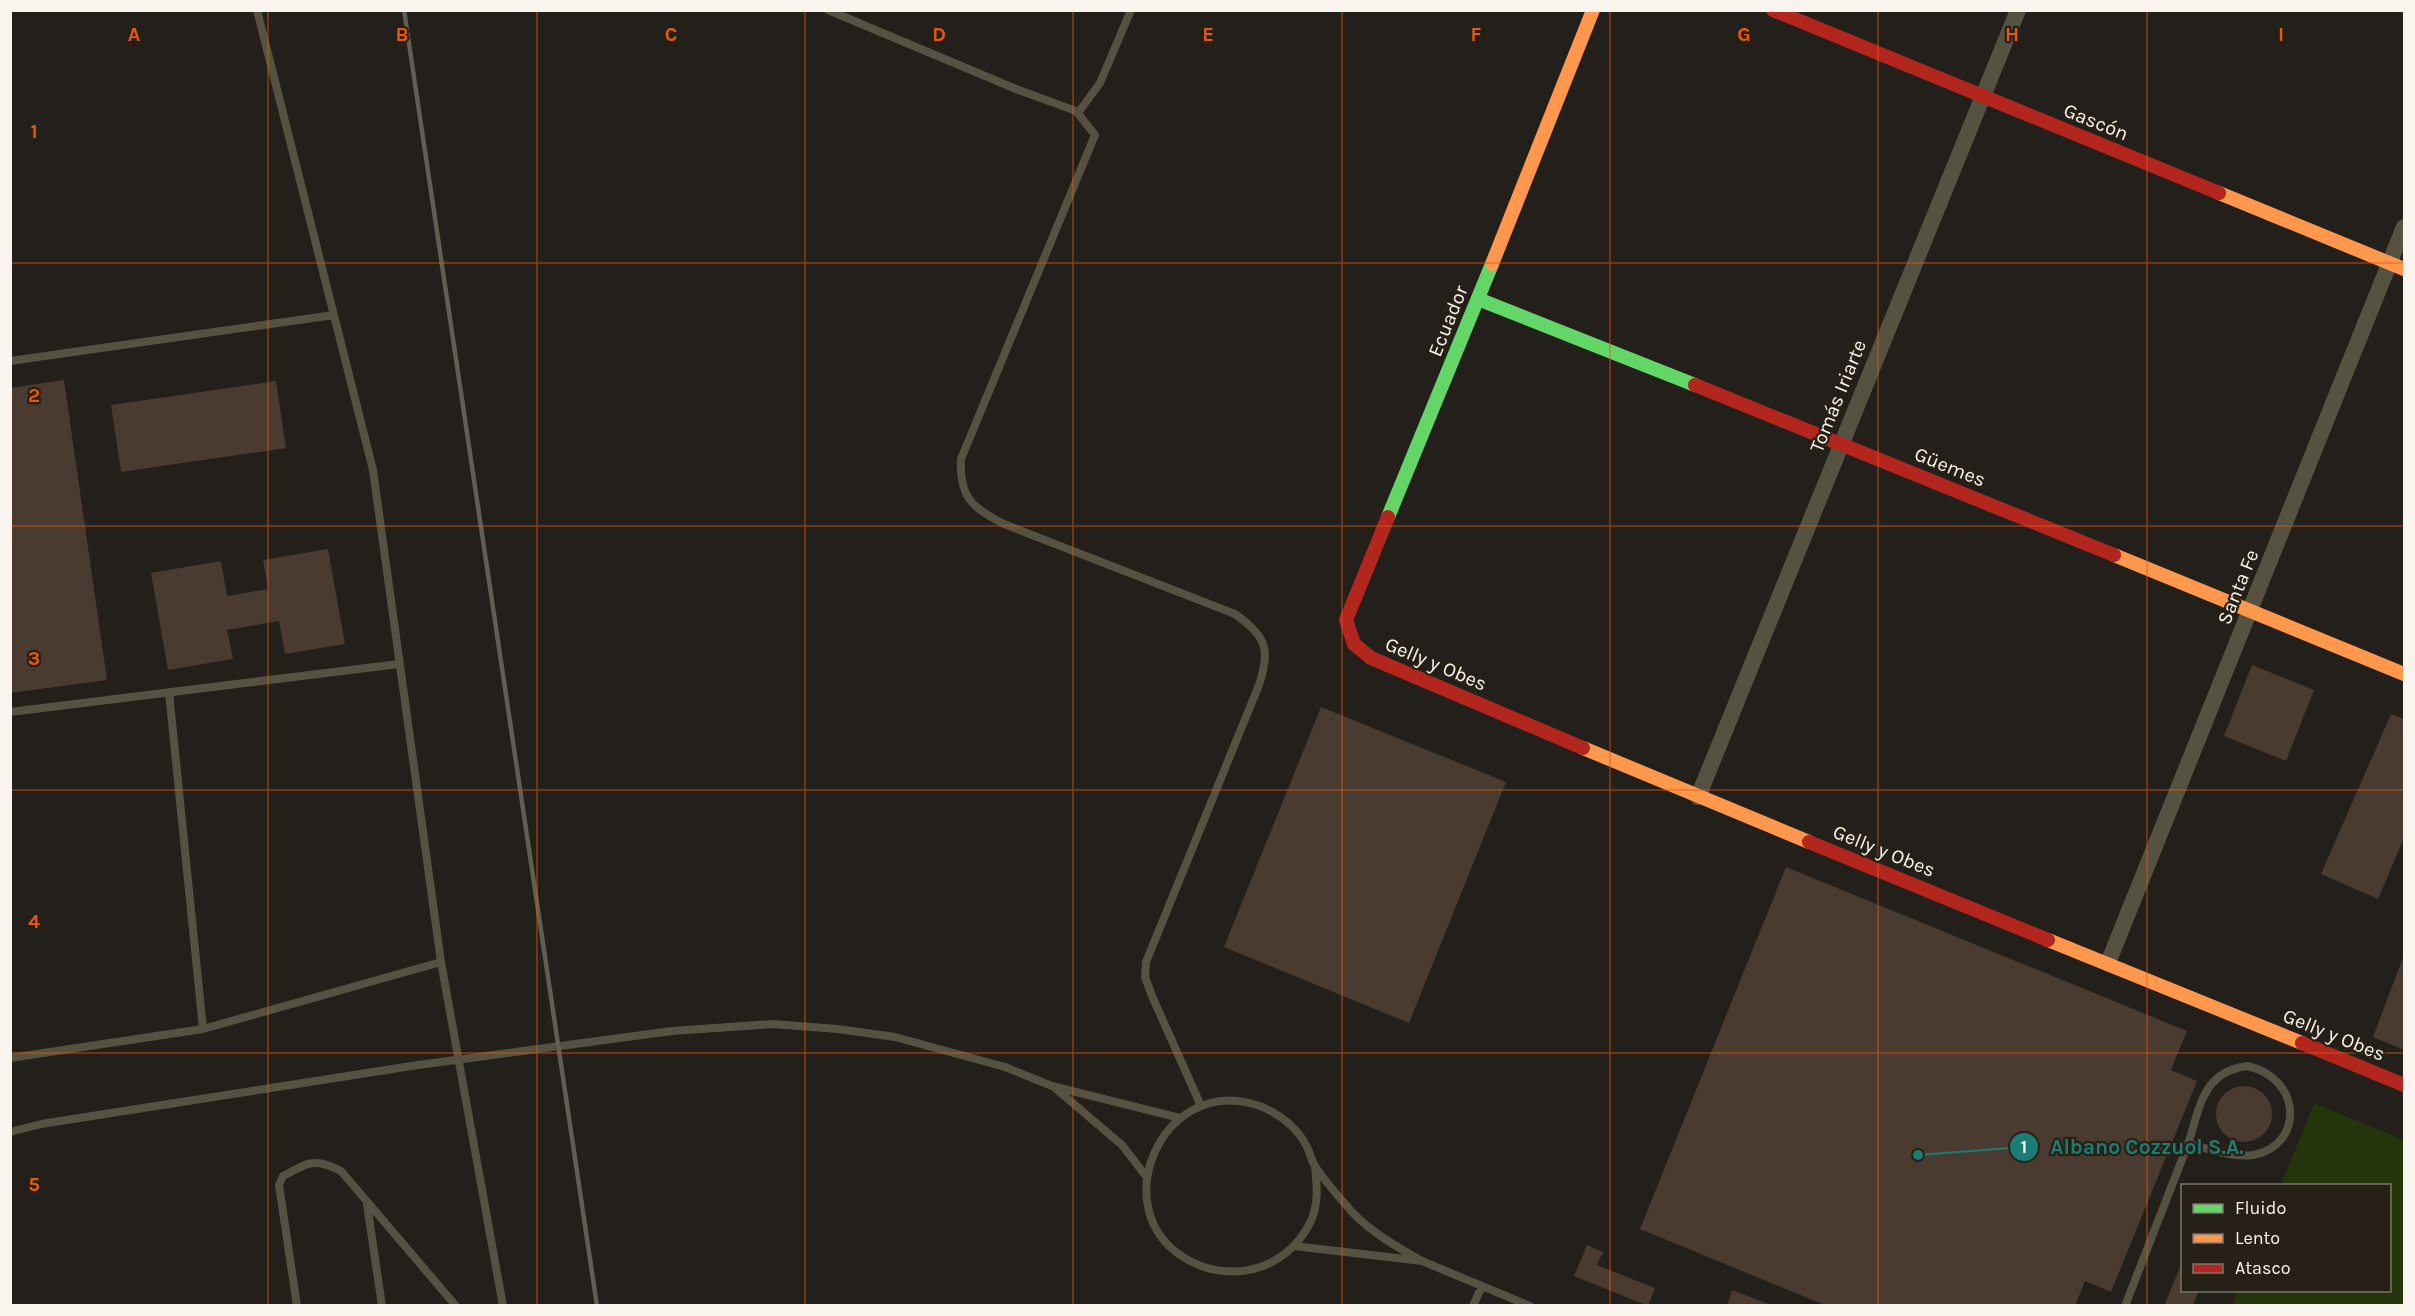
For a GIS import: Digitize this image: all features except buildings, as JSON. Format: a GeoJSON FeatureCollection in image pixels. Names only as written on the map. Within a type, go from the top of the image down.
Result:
{"type":"FeatureCollection","features":[{"type":"Feature","properties":{"kind":"street","name":"Ecuador"},"geometry":{"type":"LineString","coordinates":[[1354,644],[1346,620],[1478,299],[1593,10]]}},
{"type":"Feature","properties":{"kind":"street","name":"Gascón"},"geometry":{"type":"LineString","coordinates":[[1773,10],[2397,266]]}},
{"type":"Feature","properties":{"kind":"street","name":"Tomás Iriarte"},"geometry":{"type":"LineString","coordinates":[[1698,797],[2018,10]]}},
{"type":"Feature","properties":{"kind":"street","name":"Santa Fe"},"geometry":{"type":"LineString","coordinates":[[2108,963],[2251,612],[2397,266],[2404,227]]}},
{"type":"Feature","properties":{"kind":"street","name":"Güemes"},"geometry":{"type":"LineString","coordinates":[[1478,299],[1841,443],[2404,674]]}},
{"type":"Feature","properties":{"kind":"street","name":"Gelly y Obes"},"geometry":{"type":"LineString","coordinates":[[1354,644],[1371,658],[1698,797],[2404,1085]]}},
{"type":"Feature","properties":{"kind":"lane"},"geometry":{"type":"LineString","coordinates":[[257,10],[373,470],[441,962],[503,1305]]}},
{"type":"Feature","properties":{"kind":"lane"},"geometry":{"type":"LineString","coordinates":[[828,10],[1078,113],[1095,135],[961,459],[960,481],[968,499],[982,513],[1004,524],[1235,614],[1256,629],[1264,647],[1265,666],[1259,685],[1146,962],[1145,977],[1152,996],[1201,1106]]}},
{"type":"Feature","properties":{"kind":"lane"},"geometry":{"type":"LineString","coordinates":[[1078,113],[1100,83],[1131,10]]}},
{"type":"Feature","properties":{"kind":"lane"},"geometry":{"type":"LineString","coordinates":[[10,361],[334,315]]}},
{"type":"Feature","properties":{"kind":"lane"},"geometry":{"type":"LineString","coordinates":[[10,712],[399,664]]}},
{"type":"Feature","properties":{"kind":"lane"},"geometry":{"type":"LineString","coordinates":[[169,692],[203,1029]]}},
{"type":"Feature","properties":{"kind":"lane"},"geometry":{"type":"LineString","coordinates":[[10,1058],[203,1029],[441,962]]}},
{"type":"Feature","properties":{"kind":"lane"},"geometry":{"type":"LineString","coordinates":[[10,1132],[41,1124],[418,1065],[672,1031],[773,1024],[838,1029],[895,1037],[1005,1067],[1052,1086],[1180,1118]]}},
{"type":"Feature","properties":{"kind":"lane"},"geometry":{"type":"LineString","coordinates":[[2125,1305],[2188,1144],[2203,1097],[2210,1084],[2220,1074],[2233,1068],[2247,1066],[2267,1072],[2283,1087],[2289,1100],[2290,1115],[2286,1130],[2278,1142],[2265,1151],[2251,1155],[2236,1154],[2188,1144]]}},
{"type":"Feature","properties":{"kind":"lane"},"geometry":{"type":"LineString","coordinates":[[1052,1086],[1090,1115],[1122,1145],[1146,1176]]}},
{"type":"Feature","properties":{"kind":"lane"},"geometry":{"type":"LineString","coordinates":[[1225,1101],[1248,1103],[1271,1111],[1291,1125],[1306,1143],[1315,1166],[1317,1194],[1310,1222],[1294,1246],[1278,1260],[1258,1269],[1237,1273],[1215,1272],[1177,1253],[1157,1228],[1146,1198],[1146,1176],[1152,1154],[1164,1134],[1180,1118],[1201,1106],[1225,1101]]}},
{"type":"Feature","properties":{"kind":"lane"},"geometry":{"type":"LineString","coordinates":[[297,1305],[280,1194],[283,1176],[307,1163],[321,1161],[341,1171],[456,1305]]}},
{"type":"Feature","properties":{"kind":"lane"},"geometry":{"type":"LineString","coordinates":[[1315,1166],[1352,1212],[1376,1234],[1422,1261],[1530,1305]]}},
{"type":"Feature","properties":{"kind":"lane"},"geometry":{"type":"LineString","coordinates":[[367,1204],[382,1305]]}},
{"type":"Feature","properties":{"kind":"lane"},"geometry":{"type":"LineString","coordinates":[[1294,1246],[1422,1261]]}},
{"type":"Feature","properties":{"kind":"lane"},"geometry":{"type":"LineString","coordinates":[[1473,1305],[1482,1286]]}},
{"type":"Feature","properties":{"kind":"green space"},"geometry":{"type":"Polygon","coordinates":[[[2314,1103],[2404,1140],[2404,1305],[2232,1305],[2238,1292],[2391,1292],[2391,1184],[2281,1184],[2314,1103]]]}},
{"type":"Feature","properties":{"kind":"railway"},"geometry":{"type":"LineString","coordinates":[[404,10],[597,1306]]}},
{"type":"Feature","properties":{"kind":"traffic: fast"},"geometry":{"type":"LineString","coordinates":[[1388,517],[1492,264]]}},
{"type":"Feature","properties":{"kind":"traffic: fast"},"geometry":{"type":"LineString","coordinates":[[1478,299],[1695,385]]}},
{"type":"Feature","properties":{"kind":"traffic: slow"},"geometry":{"type":"LineString","coordinates":[[1492,264],[1593,10]]}},
{"type":"Feature","properties":{"kind":"traffic: slow"},"geometry":{"type":"LineString","coordinates":[[2219,193],[2404,269]]}},
{"type":"Feature","properties":{"kind":"traffic: slow"},"geometry":{"type":"LineString","coordinates":[[2114,555],[2404,674]]}},
{"type":"Feature","properties":{"kind":"traffic: slow"},"geometry":{"type":"LineString","coordinates":[[1583,748],[1809,842]]}},
{"type":"Feature","properties":{"kind":"traffic: slow"},"geometry":{"type":"LineString","coordinates":[[2048,940],[2302,1043]]}},
{"type":"Feature","properties":{"kind":"traffic: jam"},"geometry":{"type":"LineString","coordinates":[[1773,10],[2219,193]]}},
{"type":"Feature","properties":{"kind":"traffic: jam"},"geometry":{"type":"LineString","coordinates":[[1695,385],[2114,555]]}},
{"type":"Feature","properties":{"kind":"traffic: jam"},"geometry":{"type":"LineString","coordinates":[[1388,517],[1346,620],[1354,644],[1371,658],[1583,748]]}},
{"type":"Feature","properties":{"kind":"traffic: jam"},"geometry":{"type":"LineString","coordinates":[[1809,842],[2048,940]]}},
{"type":"Feature","properties":{"kind":"traffic: jam"},"geometry":{"type":"LineString","coordinates":[[2302,1043],[2404,1085]]}},
{"type":"Feature","properties":{"kind":"place","name":"Albano Cozzuol S.A."},"geometry":{"type":"Point","coordinates":[1918,1155]}}]}
